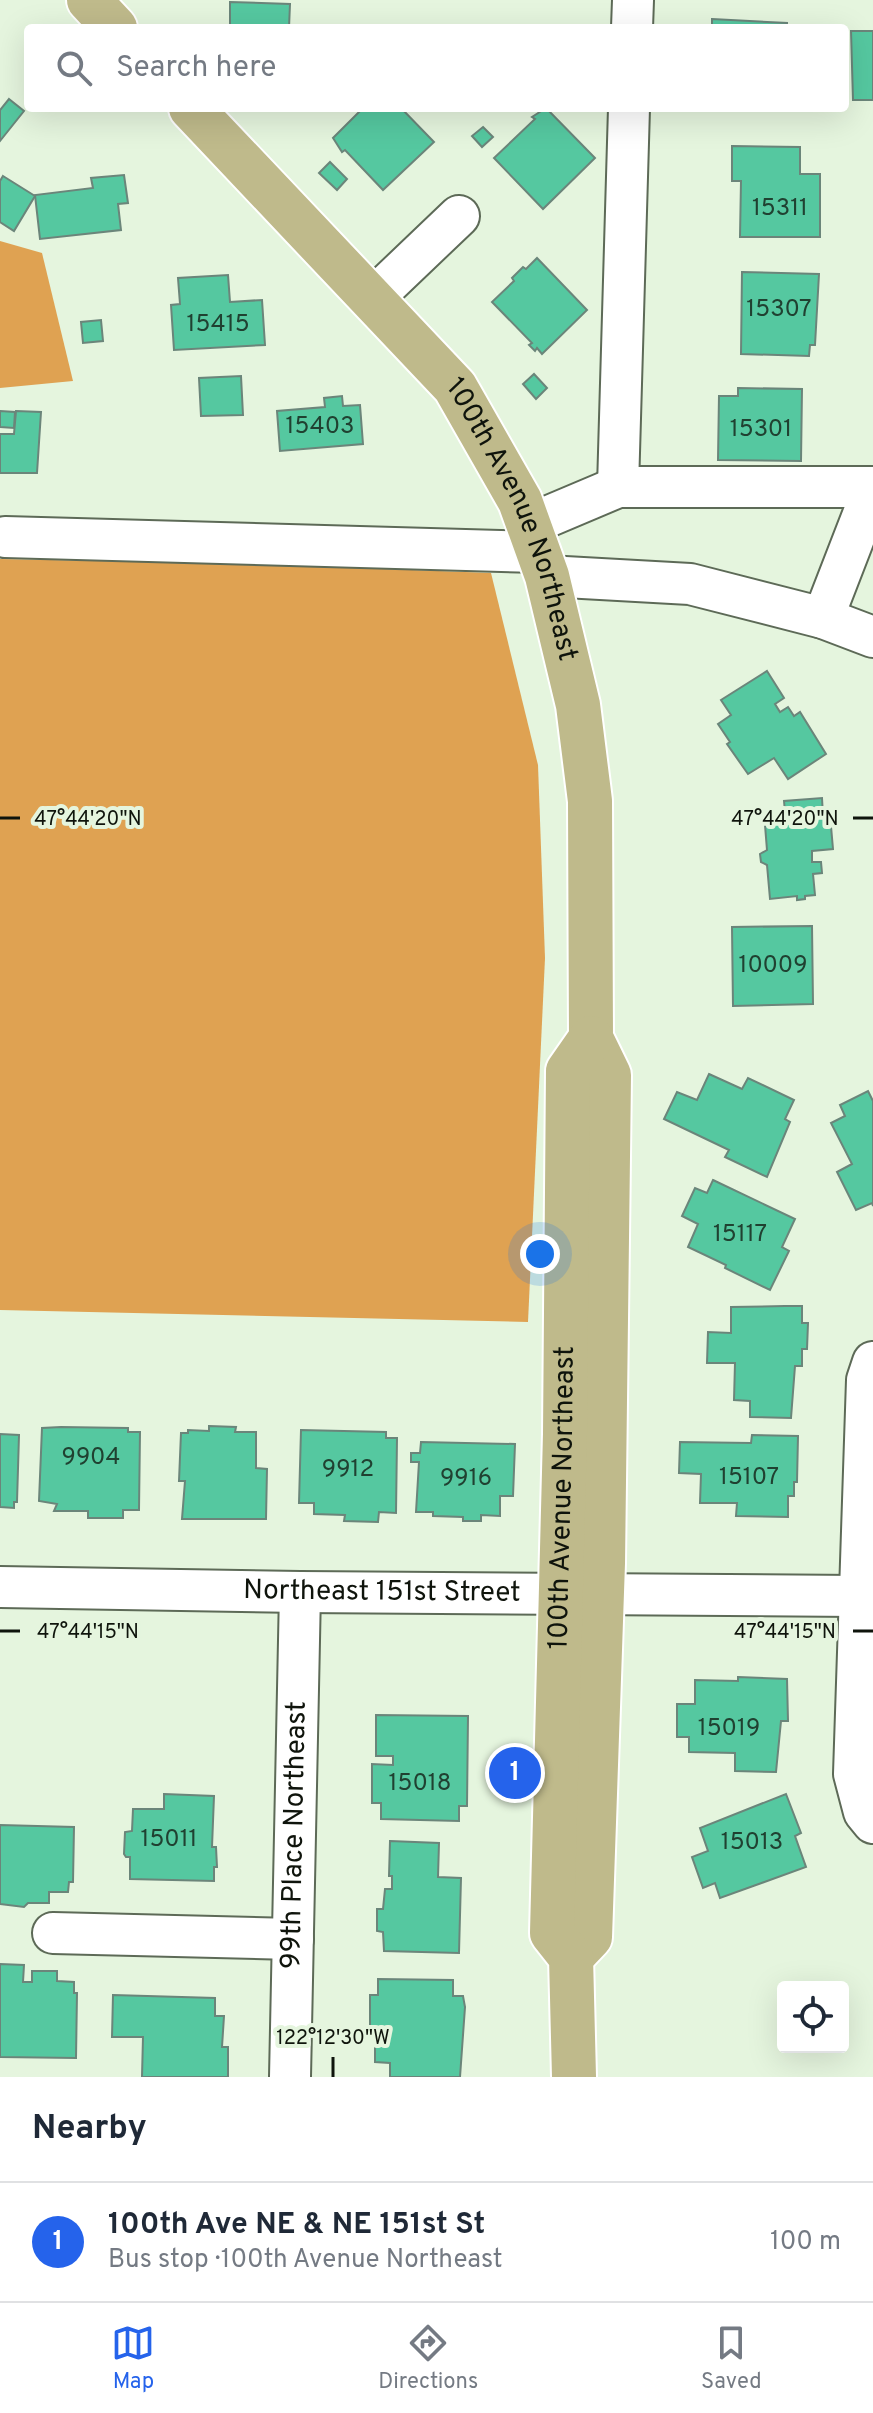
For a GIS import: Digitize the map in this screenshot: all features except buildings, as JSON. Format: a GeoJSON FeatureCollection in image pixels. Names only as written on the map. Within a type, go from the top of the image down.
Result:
{"type":"FeatureCollection","features":[{"type":"Feature","properties":{"kind":"main road"},"geometry":{"type":"LineString","coordinates":[[89,0],[111,24]]}},
{"type":"Feature","properties":{"kind":"main road","name":"100th Avenue Northeast"},"geometry":{"type":"LineString","coordinates":[[195,112],[455,387],[520,501],[538,551],[578,705],[590,801],[591,1038],[609,1075],[581,1594],[552,1933],[571,1957],[574,2077]]}},
{"type":"Feature","properties":{"kind":"street"},"geometry":{"type":"LineString","coordinates":[[632,24],[633,0]]}},
{"type":"Feature","properties":{"kind":"street"},"geometry":{"type":"LineString","coordinates":[[618,487],[629,112]]}},
{"type":"Feature","properties":{"kind":"street"},"geometry":{"type":"LineString","coordinates":[[372,299],[459,216]]}},
{"type":"Feature","properties":{"kind":"street"},"geometry":{"type":"LineString","coordinates":[[538,551],[618,487],[873,488],[823,618]]}},
{"type":"Feature","properties":{"kind":"street"},"geometry":{"type":"LineString","coordinates":[[5,537],[538,551],[690,584],[823,618],[873,637]]}},
{"type":"Feature","properties":{"kind":"street"},"geometry":{"type":"LineString","coordinates":[[873,1362],[867,1380],[854,1774],[864,1812],[873,1823]]}},
{"type":"Feature","properties":{"kind":"street","name":"Northeast 151st Street"},"geometry":{"type":"LineString","coordinates":[[0,1587],[858,1596]]}},
{"type":"Feature","properties":{"kind":"street","name":"99th Place Northeast"},"geometry":{"type":"LineString","coordinates":[[290,2077],[300,1592]]}},
{"type":"Feature","properties":{"kind":"street"},"geometry":{"type":"LineString","coordinates":[[53,1933],[293,1939]]}},
{"type":"Feature","properties":{"kind":"shaded area"},"geometry":{"type":"Polygon","coordinates":[[[0,241],[42,253],[73,381],[0,388],[0,241]]]}},
{"type":"Feature","properties":{"kind":"shaded area"},"geometry":{"type":"Polygon","coordinates":[[[0,559],[491,573],[538,765],[545,958],[528,1322],[0,1310],[0,559]]]}},
{"type":"Feature","properties":{"kind":"place","name":"100th Ave NE & NE 151st St"},"geometry":{"type":"Point","coordinates":[515,1773]}}]}
